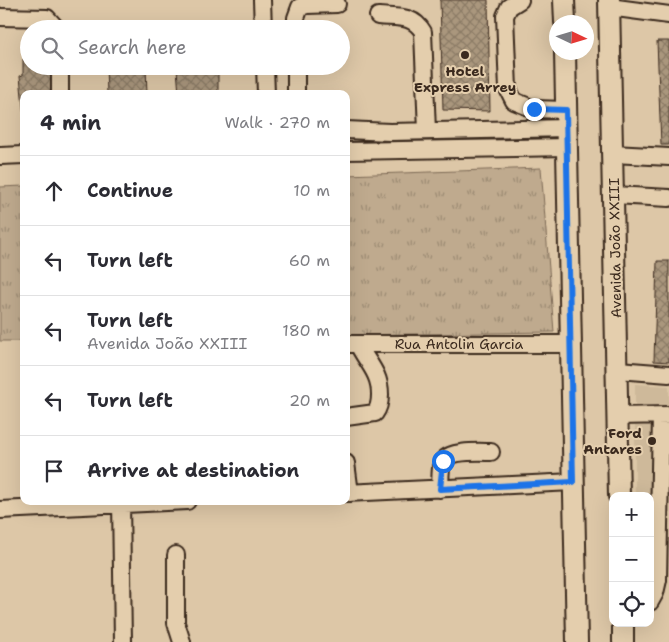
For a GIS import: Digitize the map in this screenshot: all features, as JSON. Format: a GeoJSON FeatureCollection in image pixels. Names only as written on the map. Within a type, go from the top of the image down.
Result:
{"type":"FeatureCollection","features":[{"type":"Feature","properties":{"kind":"main road"},"geometry":{"type":"LineString","coordinates":[[564,0],[565,15]]}},
{"type":"Feature","properties":{"kind":"main road","name":"Avenida João XXIII"},"geometry":{"type":"LineString","coordinates":[[609,4],[614,154],[620,492]]}},
{"type":"Feature","properties":{"kind":"main road"},"geometry":{"type":"LineString","coordinates":[[565,60],[577,642]]}},
{"type":"Feature","properties":{"kind":"main road"},"geometry":{"type":"LineString","coordinates":[[623,627],[623,642]]}},
{"type":"Feature","properties":{"kind":"street"},"geometry":{"type":"LineString","coordinates":[[262,0],[263,20]]}},
{"type":"Feature","properties":{"kind":"street"},"geometry":{"type":"LineString","coordinates":[[520,0],[509,7],[505,16],[508,89],[514,101],[534,109],[567,128]]}},
{"type":"Feature","properties":{"kind":"street"},"geometry":{"type":"LineString","coordinates":[[296,20],[300,7],[337,4]]}},
{"type":"Feature","properties":{"kind":"street"},"geometry":{"type":"LineString","coordinates":[[609,4],[669,15]]}},
{"type":"Feature","properties":{"kind":"street"},"geometry":{"type":"LineString","coordinates":[[378,16],[408,19],[418,23],[423,32],[427,132]]}},
{"type":"Feature","properties":{"kind":"street"},"geometry":{"type":"LineString","coordinates":[[0,17],[47,18],[49,20]]}},
{"type":"Feature","properties":{"kind":"street"},"geometry":{"type":"LineString","coordinates":[[60,75],[60,90]]}},
{"type":"Feature","properties":{"kind":"street"},"geometry":{"type":"LineString","coordinates":[[265,75],[266,90]]}},
{"type":"Feature","properties":{"kind":"street"},"geometry":{"type":"LineString","coordinates":[[296,75],[296,90]]}},
{"type":"Feature","properties":{"kind":"street"},"geometry":{"type":"LineString","coordinates":[[350,130],[427,132],[567,128]]}},
{"type":"Feature","properties":{"kind":"street"},"geometry":{"type":"LineString","coordinates":[[350,151],[567,128]]}},
{"type":"Feature","properties":{"kind":"street"},"geometry":{"type":"LineString","coordinates":[[614,154],[669,157]]}},
{"type":"Feature","properties":{"kind":"street"},"geometry":{"type":"LineString","coordinates":[[0,156],[20,155]]}},
{"type":"Feature","properties":{"kind":"street"},"geometry":{"type":"LineString","coordinates":[[614,195],[669,198]]}},
{"type":"Feature","properties":{"kind":"street"},"geometry":{"type":"LineString","coordinates":[[350,416],[375,413],[379,405],[380,396],[377,375],[362,353],[352,344]]}},
{"type":"Feature","properties":{"kind":"street","name":"Rua Antolin Garcia"},"geometry":{"type":"LineString","coordinates":[[352,344],[571,344]]}},
{"type":"Feature","properties":{"kind":"street"},"geometry":{"type":"LineString","coordinates":[[618,370],[669,374]]}},
{"type":"Feature","properties":{"kind":"street"},"geometry":{"type":"LineString","coordinates":[[618,416],[665,416],[659,512],[663,542],[654,595]]}},
{"type":"Feature","properties":{"kind":"street"},"geometry":{"type":"LineString","coordinates":[[440,489],[441,467],[447,457],[461,452],[491,452]]}},
{"type":"Feature","properties":{"kind":"street"},"geometry":{"type":"LineString","coordinates":[[350,493],[573,482]]}},
{"type":"Feature","properties":{"kind":"street"},"geometry":{"type":"LineString","coordinates":[[0,510],[86,505]]}},
{"type":"Feature","properties":{"kind":"street"},"geometry":{"type":"LineString","coordinates":[[121,505],[123,642]]}},
{"type":"Feature","properties":{"kind":"street"},"geometry":{"type":"LineString","coordinates":[[176,555],[176,623],[182,642]]}},
{"type":"Feature","properties":{"kind":"shaded area","name":"Ford Antares"},"geometry":{"type":"Polygon","coordinates":[[[635,384],[669,386],[669,537],[654,537],[654,492],[635,492],[635,384]]]}},
{"type":"Feature","properties":{"kind":"green space"},"geometry":{"type":"Polygon","coordinates":[[[541,168],[554,332],[350,335],[350,175],[541,168]]]}},
{"type":"Feature","properties":{"kind":"green space"},"geometry":{"type":"Polygon","coordinates":[[[20,186],[20,341],[0,341],[0,187],[20,186]]]}},
{"type":"Feature","properties":{"kind":"building","name":"Hotel Express Arrey"},"geometry":{"type":"Polygon","coordinates":[[[440,0],[488,0],[490,111],[443,110],[440,0]]]}},
{"type":"Feature","properties":{"kind":"building"},"geometry":{"type":"Polygon","coordinates":[[[657,41],[669,41],[669,145],[661,145],[657,41]]]}},
{"type":"Feature","properties":{"kind":"building"},"geometry":{"type":"Polygon","coordinates":[[[59,75],[61,90],[21,90],[20,76],[59,75]]]}},
{"type":"Feature","properties":{"kind":"building"},"geometry":{"type":"Polygon","coordinates":[[[106,75],[146,75],[147,90],[107,90],[106,75]]]}},
{"type":"Feature","properties":{"kind":"building"},"geometry":{"type":"Polygon","coordinates":[[[177,75],[218,75],[218,90],[179,90],[177,75]]]}},
{"type":"Feature","properties":{"kind":"building"},"geometry":{"type":"Polygon","coordinates":[[[657,261],[669,261],[669,362],[654,361],[657,261]]]}},
{"type":"Feature","properties":{"kind":"place","name":"Hotel Express Arrey"},"geometry":{"type":"Point","coordinates":[465,55]}},
{"type":"Feature","properties":{"kind":"place","name":"Ford Antares"},"geometry":{"type":"Point","coordinates":[652,441]}},
{"type":"Feature","properties":{"kind":"route"},"geometry":{"type":"LineString","coordinates":[[443,461],[440,489],[573,482],[566,110],[534,109]]}}]}
